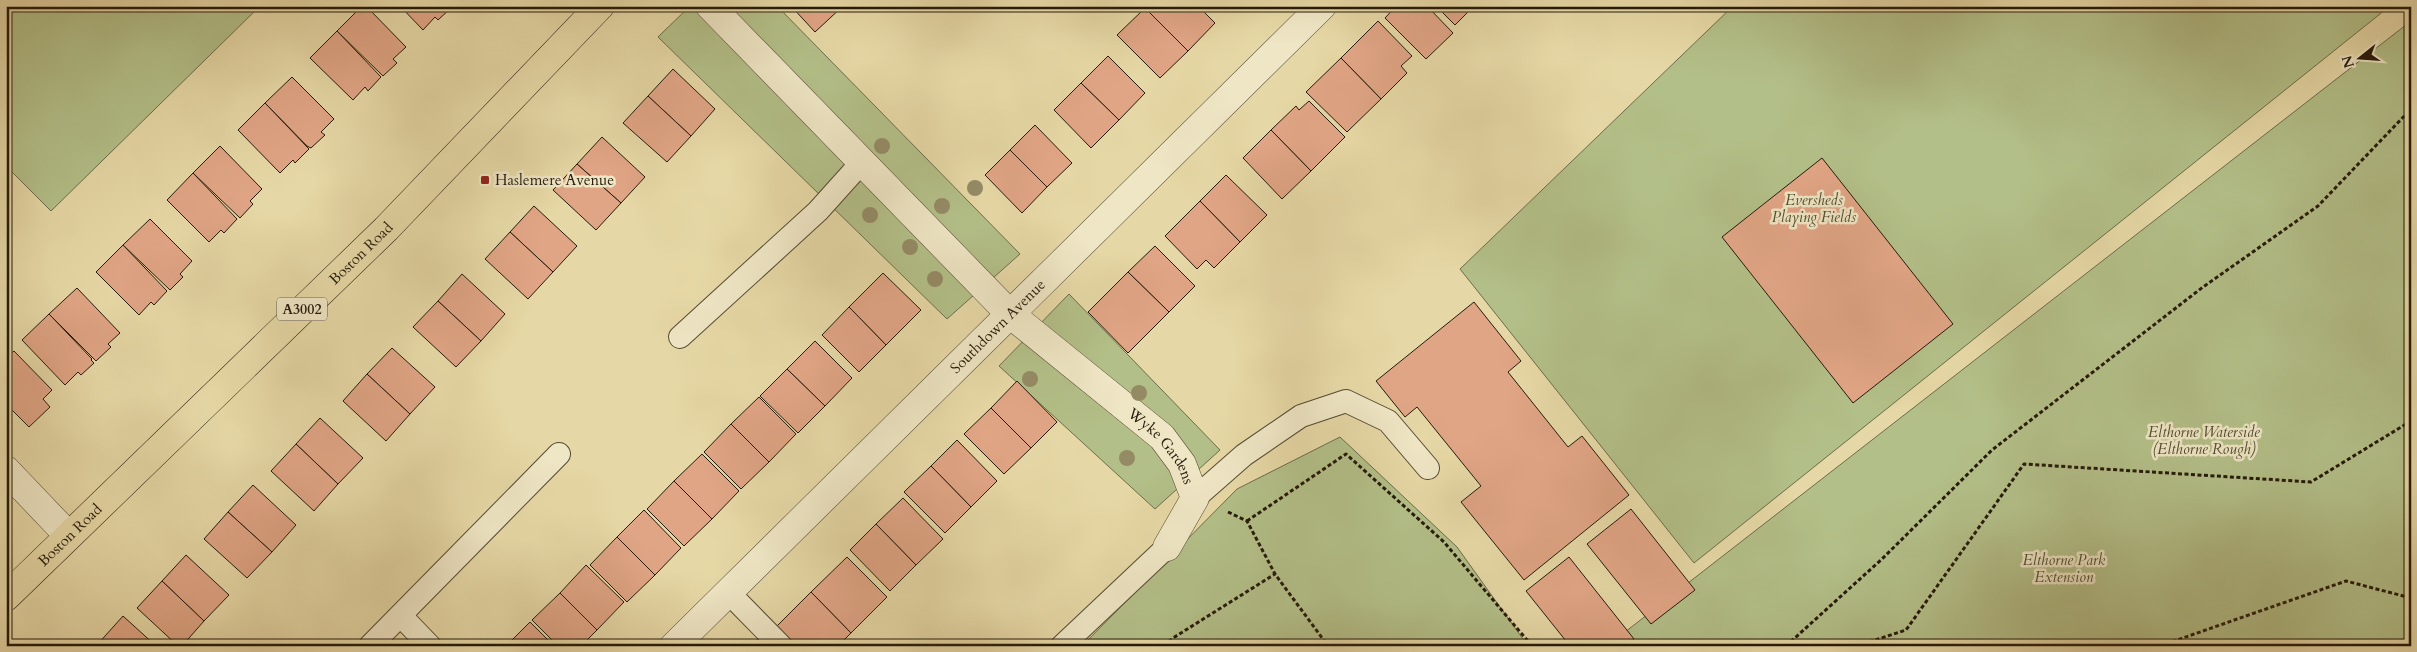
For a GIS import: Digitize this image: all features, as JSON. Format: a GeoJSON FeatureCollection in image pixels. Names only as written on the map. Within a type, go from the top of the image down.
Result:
{"type":"FeatureCollection","features":[{"type":"Feature","properties":{"kind":"main road","name":"Boston Road"},"geometry":{"type":"LineString","coordinates":[[6,597],[386,229],[600,6]]}},
{"type":"Feature","properties":{"kind":"street","name":"Wyke Gardens"},"geometry":{"type":"LineString","coordinates":[[710,6],[1010,314],[1162,436],[1182,464],[1195,498],[1167,546]]}},
{"type":"Feature","properties":{"kind":"street","name":"Southdown Avenue"},"geometry":{"type":"LineString","coordinates":[[674,646],[1322,6]]}},
{"type":"Feature","properties":{"kind":"street"},"geometry":{"type":"LineString","coordinates":[[6,470],[68,535]]}},
{"type":"Feature","properties":{"kind":"lane"},"geometry":{"type":"LineString","coordinates":[[680,337],[818,211],[862,162]]}},
{"type":"Feature","properties":{"kind":"lane"},"geometry":{"type":"LineString","coordinates":[[1195,498],[1244,455],[1301,416],[1346,400],[1388,421],[1428,468]]}},
{"type":"Feature","properties":{"kind":"lane"},"geometry":{"type":"LineString","coordinates":[[370,646],[559,454]]}},
{"type":"Feature","properties":{"kind":"lane","name":"Wyke Gardens"},"geometry":{"type":"LineString","coordinates":[[1062,646],[1167,546]]}},
{"type":"Feature","properties":{"kind":"lane"},"geometry":{"type":"LineString","coordinates":[[728,592],[781,646]]}},
{"type":"Feature","properties":{"kind":"lane"},"geometry":{"type":"LineString","coordinates":[[401,616],[430,646]]}},
{"type":"Feature","properties":{"kind":"path"},"geometry":{"type":"LineString","coordinates":[[1786,646],[1882,559],[1992,450],[2202,287],[2318,206],[2411,110]]}},
{"type":"Feature","properties":{"kind":"path"},"geometry":{"type":"LineString","coordinates":[[1857,646],[1906,630],[2024,464],[2311,482],[2411,421]]}},
{"type":"Feature","properties":{"kind":"path"},"geometry":{"type":"LineString","coordinates":[[1328,646],[1275,574],[1247,521],[1346,454],[1444,542],[1532,646]]}},
{"type":"Feature","properties":{"kind":"path"},"geometry":{"type":"LineString","coordinates":[[1164,646],[1173,638],[1275,574]]}},
{"type":"Feature","properties":{"kind":"path"},"geometry":{"type":"LineString","coordinates":[[2160,646],[2346,581],[2411,598]]}},
{"type":"Feature","properties":{"kind":"green space"},"geometry":{"type":"Polygon","coordinates":[[[6,6],[260,6],[51,211],[6,166],[6,6]]]}},
{"type":"Feature","properties":{"kind":"green space"},"geometry":{"type":"Polygon","coordinates":[[[690,6],[777,6],[1020,254],[947,319],[658,37],[690,6]]]}},
{"type":"Feature","properties":{"kind":"green space","name":"Eversheds Playing Fields"},"geometry":{"type":"Polygon","coordinates":[[[1733,6],[2390,6],[1694,563],[1460,269],[1733,6]]]}},
{"type":"Feature","properties":{"kind":"green space","name":"Elthorne Waterside (Elthorne Rough)"},"geometry":{"type":"Polygon","coordinates":[[[2411,21],[2411,646],[1607,646],[2411,21]]]}},
{"type":"Feature","properties":{"kind":"green space"},"geometry":{"type":"Polygon","coordinates":[[[1069,294],[1220,450],[1155,509],[999,366],[1069,294]]]}},
{"type":"Feature","properties":{"kind":"green space"},"geometry":{"type":"Polygon","coordinates":[[[1340,437],[1457,547],[1528,646],[1082,646],[1237,489],[1340,437]]]}},
{"type":"Feature","properties":{"kind":"building"},"geometry":{"type":"Polygon","coordinates":[[[362,6],[366,6],[406,47],[393,59],[397,63],[383,76],[337,31],[362,6]]]}},
{"type":"Feature","properties":{"kind":"building"},"geometry":{"type":"Polygon","coordinates":[[[400,6],[452,7],[438,20],[435,17],[423,30],[400,6]]]}},
{"type":"Feature","properties":{"kind":"building"},"geometry":{"type":"Polygon","coordinates":[[[791,6],[843,6],[815,32],[791,6]]]}},
{"type":"Feature","properties":{"kind":"building"},"geometry":{"type":"Polygon","coordinates":[[[1146,6],[1198,6],[1215,23],[1188,51],[1145,8],[1146,6]]]}},
{"type":"Feature","properties":{"kind":"building"},"geometry":{"type":"Polygon","coordinates":[[[1396,6],[1427,6],[1453,33],[1426,59],[1385,18],[1396,6]]]}},
{"type":"Feature","properties":{"kind":"building"},"geometry":{"type":"Polygon","coordinates":[[[1436,6],[1474,6],[1455,25],[1436,6]]]}},
{"type":"Feature","properties":{"kind":"building"},"geometry":{"type":"Polygon","coordinates":[[[1145,8],[1188,51],[1160,78],[1117,35],[1145,8]]]}},
{"type":"Feature","properties":{"kind":"building"},"geometry":{"type":"Polygon","coordinates":[[[1378,21],[1412,56],[1401,66],[1407,73],[1381,99],[1341,58],[1378,21]]]}},
{"type":"Feature","properties":{"kind":"building"},"geometry":{"type":"Polygon","coordinates":[[[337,31],[381,77],[368,91],[365,87],[353,100],[310,58],[337,31]]]}},
{"type":"Feature","properties":{"kind":"building"},"geometry":{"type":"Polygon","coordinates":[[[1108,56],[1145,93],[1119,120],[1081,83],[1108,56]]]}},
{"type":"Feature","properties":{"kind":"building"},"geometry":{"type":"Polygon","coordinates":[[[1341,58],[1381,99],[1347,132],[1306,92],[1341,58]]]}},
{"type":"Feature","properties":{"kind":"building"},"geometry":{"type":"Polygon","coordinates":[[[673,69],[715,109],[691,136],[648,96],[673,69]]]}},
{"type":"Feature","properties":{"kind":"building"},"geometry":{"type":"Polygon","coordinates":[[[292,77],[334,119],[321,132],[325,135],[311,148],[265,103],[292,77]]]}},
{"type":"Feature","properties":{"kind":"building"},"geometry":{"type":"Polygon","coordinates":[[[1081,83],[1119,120],[1091,148],[1054,110],[1081,83]]]}},
{"type":"Feature","properties":{"kind":"building"},"geometry":{"type":"Polygon","coordinates":[[[648,96],[691,136],[667,162],[623,123],[648,96]]]}},
{"type":"Feature","properties":{"kind":"building"},"geometry":{"type":"Polygon","coordinates":[[[1309,101],[1345,137],[1311,171],[1271,130],[1296,106],[1299,110],[1309,101]]]}},
{"type":"Feature","properties":{"kind":"building"},"geometry":{"type":"Polygon","coordinates":[[[265,103],[309,149],[295,163],[293,160],[280,173],[238,130],[265,103]]]}},
{"type":"Feature","properties":{"kind":"building"},"geometry":{"type":"Polygon","coordinates":[[[1035,125],[1072,163],[1047,187],[1010,150],[1035,125]]]}},
{"type":"Feature","properties":{"kind":"building"},"geometry":{"type":"Polygon","coordinates":[[[1271,130],[1311,171],[1282,199],[1243,158],[1271,130]]]}},
{"type":"Feature","properties":{"kind":"building"},"geometry":{"type":"Polygon","coordinates":[[[602,137],[645,177],[621,203],[577,164],[602,137]]]}},
{"type":"Feature","properties":{"kind":"building"},"geometry":{"type":"Polygon","coordinates":[[[220,146],[262,189],[250,201],[253,204],[240,218],[193,173],[220,146]]]}},
{"type":"Feature","properties":{"kind":"building"},"geometry":{"type":"Polygon","coordinates":[[[1010,150],[1047,187],[1022,213],[985,175],[1010,150]]]}},
{"type":"Feature","properties":{"kind":"building"},"geometry":{"type":"Polygon","coordinates":[[[1822,158],[1953,324],[1853,403],[1722,237],[1822,158]]]}},
{"type":"Feature","properties":{"kind":"building"},"geometry":{"type":"Polygon","coordinates":[[[577,164],[621,203],[596,230],[553,190],[577,164]]]}},
{"type":"Feature","properties":{"kind":"building"},"geometry":{"type":"Polygon","coordinates":[[[193,173],[237,219],[224,233],[221,230],[209,242],[167,200],[193,173]]]}},
{"type":"Feature","properties":{"kind":"building"},"geometry":{"type":"Polygon","coordinates":[[[1226,175],[1267,215],[1240,242],[1200,201],[1226,175]]]}},
{"type":"Feature","properties":{"kind":"building"},"geometry":{"type":"Polygon","coordinates":[[[1200,201],[1240,242],[1214,268],[1206,260],[1197,269],[1165,236],[1200,201]]]}},
{"type":"Feature","properties":{"kind":"building"},"geometry":{"type":"Polygon","coordinates":[[[534,206],[577,246],[553,272],[510,232],[534,206]]]}},
{"type":"Feature","properties":{"kind":"building"},"geometry":{"type":"Polygon","coordinates":[[[150,219],[192,261],[180,274],[183,277],[170,290],[123,245],[150,219]]]}},
{"type":"Feature","properties":{"kind":"building"},"geometry":{"type":"Polygon","coordinates":[[[510,232],[553,272],[528,299],[485,259],[510,232]]]}},
{"type":"Feature","properties":{"kind":"building"},"geometry":{"type":"Polygon","coordinates":[[[123,245],[167,291],[154,305],[151,302],[139,315],[96,272],[123,245]]]}},
{"type":"Feature","properties":{"kind":"building"},"geometry":{"type":"Polygon","coordinates":[[[1155,246],[1195,286],[1169,312],[1128,272],[1155,246]]]}},
{"type":"Feature","properties":{"kind":"building"},"geometry":{"type":"Polygon","coordinates":[[[1128,272],[1169,312],[1128,353],[1088,312],[1128,272]]]}},
{"type":"Feature","properties":{"kind":"building"},"geometry":{"type":"Polygon","coordinates":[[[883,273],[921,310],[886,345],[849,307],[883,273]]]}},
{"type":"Feature","properties":{"kind":"building"},"geometry":{"type":"Polygon","coordinates":[[[462,274],[505,314],[481,341],[438,301],[462,274]]]}},
{"type":"Feature","properties":{"kind":"building"},"geometry":{"type":"Polygon","coordinates":[[[77,288],[120,333],[108,344],[111,347],[96,361],[49,314],[77,288]]]}},
{"type":"Feature","properties":{"kind":"building"},"geometry":{"type":"Polygon","coordinates":[[[438,301],[481,341],[456,367],[413,327],[438,301]]]}},
{"type":"Feature","properties":{"kind":"building"},"geometry":{"type":"Polygon","coordinates":[[[1474,302],[1521,361],[1508,372],[1568,447],[1582,436],[1629,495],[1524,580],[1461,502],[1481,486],[1417,407],[1405,417],[1376,381],[1474,302]]]}},
{"type":"Feature","properties":{"kind":"building"},"geometry":{"type":"Polygon","coordinates":[[[849,307],[886,345],[859,372],[822,335],[849,307]]]}},
{"type":"Feature","properties":{"kind":"building"},"geometry":{"type":"Polygon","coordinates":[[[49,314],[94,363],[81,375],[78,372],[65,385],[22,340],[49,314]]]}},
{"type":"Feature","properties":{"kind":"building"},"geometry":{"type":"Polygon","coordinates":[[[815,341],[852,378],[825,406],[787,369],[815,341]]]}},
{"type":"Feature","properties":{"kind":"building"},"geometry":{"type":"Polygon","coordinates":[[[392,348],[435,387],[410,414],[367,374],[392,348]]]}},
{"type":"Feature","properties":{"kind":"building"},"geometry":{"type":"Polygon","coordinates":[[[14,351],[52,390],[43,399],[50,407],[29,427],[6,404],[6,358],[14,351]]]}},
{"type":"Feature","properties":{"kind":"building"},"geometry":{"type":"Polygon","coordinates":[[[787,369],[825,406],[798,433],[760,396],[787,369]]]}},
{"type":"Feature","properties":{"kind":"building"},"geometry":{"type":"Polygon","coordinates":[[[367,374],[410,414],[386,441],[343,401],[367,374]]]}},
{"type":"Feature","properties":{"kind":"building"},"geometry":{"type":"Polygon","coordinates":[[[1017,381],[1057,422],[1031,448],[991,408],[1017,381]]]}},
{"type":"Feature","properties":{"kind":"building"},"geometry":{"type":"Polygon","coordinates":[[[759,397],[796,434],[769,462],[731,424],[759,397]]]}},
{"type":"Feature","properties":{"kind":"building"},"geometry":{"type":"Polygon","coordinates":[[[991,408],[1031,448],[1004,474],[964,434],[991,408]]]}},
{"type":"Feature","properties":{"kind":"building"},"geometry":{"type":"Polygon","coordinates":[[[320,418],[363,458],[338,484],[296,444],[320,418]]]}},
{"type":"Feature","properties":{"kind":"building"},"geometry":{"type":"Polygon","coordinates":[[[731,424],[769,462],[741,489],[704,452],[731,424]]]}},
{"type":"Feature","properties":{"kind":"building"},"geometry":{"type":"Polygon","coordinates":[[[957,440],[997,481],[971,507],[931,466],[957,440]]]}},
{"type":"Feature","properties":{"kind":"building"},"geometry":{"type":"Polygon","coordinates":[[[296,444],[338,484],[314,511],[271,471],[296,444]]]}},
{"type":"Feature","properties":{"kind":"building"},"geometry":{"type":"Polygon","coordinates":[[[702,454],[739,491],[712,519],[674,481],[702,454]]]}},
{"type":"Feature","properties":{"kind":"building"},"geometry":{"type":"Polygon","coordinates":[[[931,466],[971,507],[945,533],[904,492],[931,466]]]}},
{"type":"Feature","properties":{"kind":"building"},"geometry":{"type":"Polygon","coordinates":[[[674,481],[712,519],[684,546],[647,509],[674,481]]]}},
{"type":"Feature","properties":{"kind":"building"},"geometry":{"type":"Polygon","coordinates":[[[253,485],[296,525],[272,552],[228,512],[253,485]]]}},
{"type":"Feature","properties":{"kind":"building"},"geometry":{"type":"Polygon","coordinates":[[[903,498],[943,539],[916,565],[876,524],[903,498]]]}},
{"type":"Feature","properties":{"kind":"building"},"geometry":{"type":"Polygon","coordinates":[[[1631,509],[1695,590],[1651,624],[1587,544],[1631,509]]]}},
{"type":"Feature","properties":{"kind":"building"},"geometry":{"type":"Polygon","coordinates":[[[644,510],[681,548],[655,575],[617,537],[644,510]]]}},
{"type":"Feature","properties":{"kind":"building"},"geometry":{"type":"Polygon","coordinates":[[[228,512],[272,552],[247,578],[204,539],[228,512]]]}},
{"type":"Feature","properties":{"kind":"building"},"geometry":{"type":"Polygon","coordinates":[[[876,524],[916,565],[890,591],[850,550],[876,524]]]}},
{"type":"Feature","properties":{"kind":"building"},"geometry":{"type":"Polygon","coordinates":[[[617,537],[655,575],[627,602],[590,565],[617,537]]]}},
{"type":"Feature","properties":{"kind":"building"},"geometry":{"type":"Polygon","coordinates":[[[186,555],[229,595],[204,621],[162,581],[186,555]]]}},
{"type":"Feature","properties":{"kind":"building"},"geometry":{"type":"Polygon","coordinates":[[[847,557],[887,597],[851,633],[811,592],[847,557]]]}},
{"type":"Feature","properties":{"kind":"building"},"geometry":{"type":"Polygon","coordinates":[[[1569,557],[1634,639],[1625,646],[1570,646],[1526,591],[1569,557]]]}},
{"type":"Feature","properties":{"kind":"building"},"geometry":{"type":"Polygon","coordinates":[[[586,565],[624,602],[597,630],[560,593],[586,565]]]}},
{"type":"Feature","properties":{"kind":"building"},"geometry":{"type":"Polygon","coordinates":[[[162,581],[204,621],[182,646],[178,646],[137,608],[162,581]]]}},
{"type":"Feature","properties":{"kind":"building"},"geometry":{"type":"Polygon","coordinates":[[[811,592],[851,633],[838,646],[795,646],[776,627],[811,592]]]}},
{"type":"Feature","properties":{"kind":"building"},"geometry":{"type":"Polygon","coordinates":[[[560,593],[597,630],[581,646],[558,646],[532,620],[560,593]]]}},
{"type":"Feature","properties":{"kind":"building"},"geometry":{"type":"Polygon","coordinates":[[[123,616],[156,646],[96,646],[123,616]]]}},
{"type":"Feature","properties":{"kind":"building"},"geometry":{"type":"Polygon","coordinates":[[[530,622],[554,646],[506,646],[530,622]]]}},
{"type":"Feature","properties":{"kind":"building"},"geometry":{"type":"Polygon","coordinates":[[[762,635],[772,646],[751,646],[762,635]]]}},
{"type":"Feature","properties":{"kind":"place","name":"Haslemere Avenue"},"geometry":{"type":"Point","coordinates":[485,180]}},
{"type":"Feature","properties":{"kind":"park label","name":"Elthorne Park Extension"},"geometry":{"type":"Point","coordinates":[2064,568]}}]}
